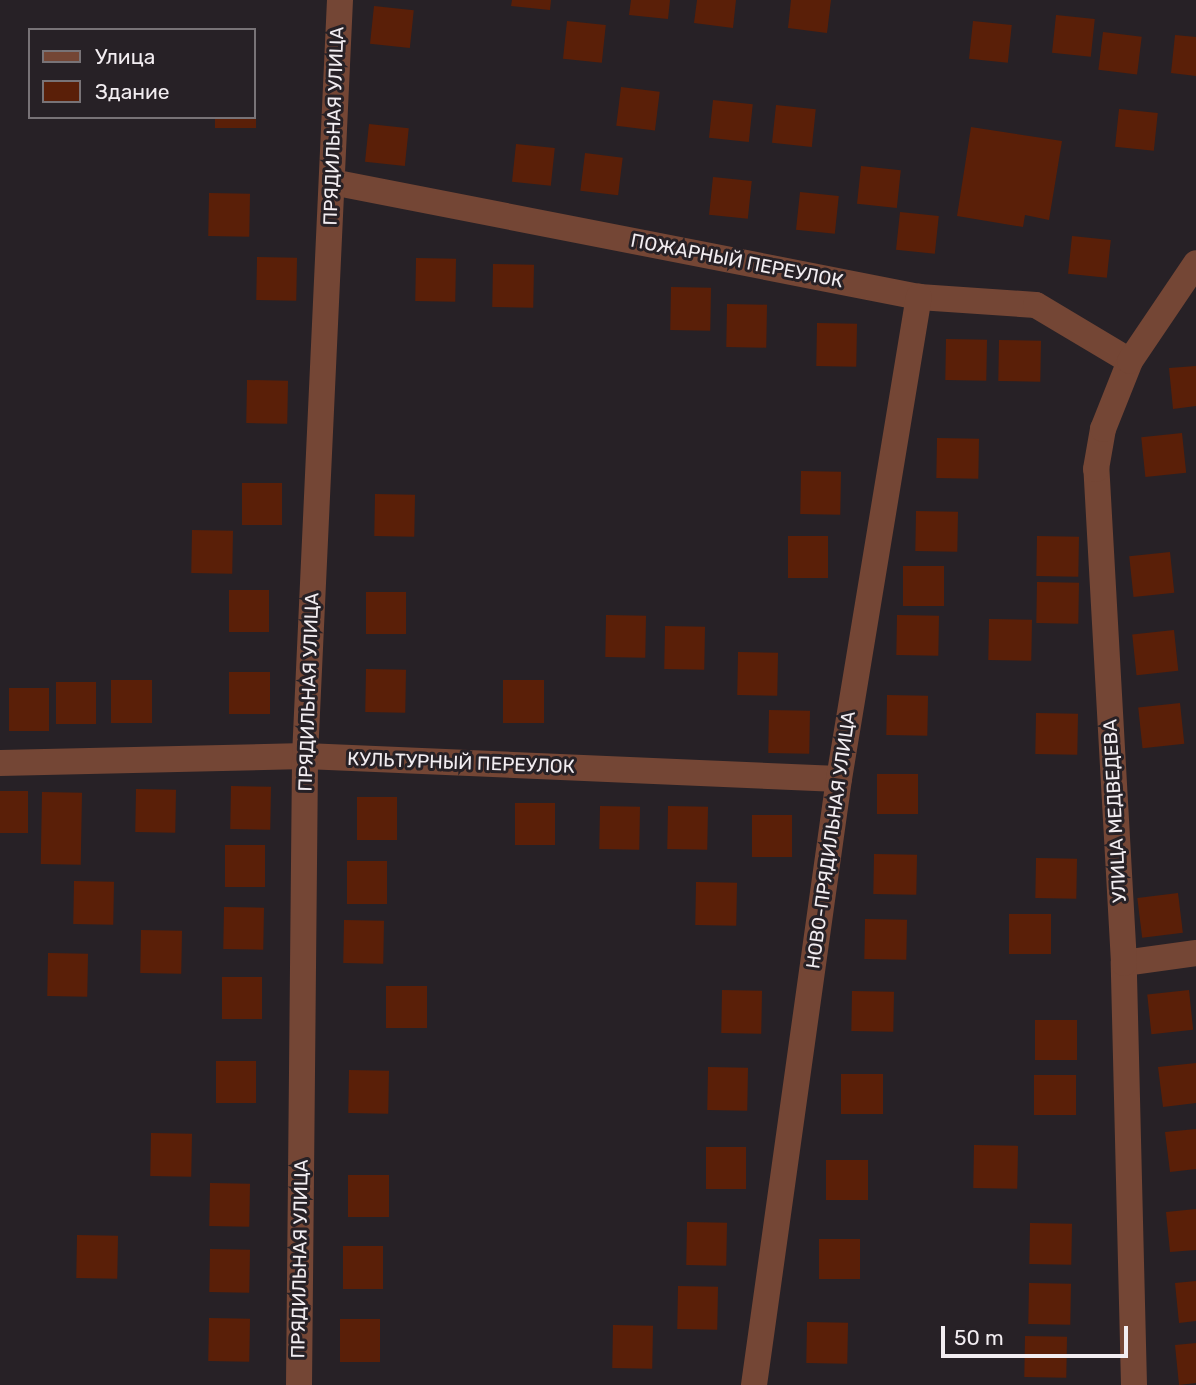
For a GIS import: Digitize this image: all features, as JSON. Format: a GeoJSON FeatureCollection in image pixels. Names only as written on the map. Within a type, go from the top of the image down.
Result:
{"type":"FeatureCollection","features":[{"type":"Feature","properties":{"kind":"street","name":"ПРЯДИЛЬНАЯ УЛИЦА"},"geometry":{"type":"LineString","coordinates":[[299,1385],[305,756],[340,0]]}},
{"type":"Feature","properties":{"kind":"street","name":"ПОЖАРНЫЙ ПЕРЕУЛОК"},"geometry":{"type":"LineString","coordinates":[[332,182],[919,297],[1036,305],[1130,361]]}},
{"type":"Feature","properties":{"kind":"street","name":"УЛИЦА МЕДВЕДЕВА"},"geometry":{"type":"LineString","coordinates":[[1134,1385],[1124,964],[1096,469],[1103,429],[1130,361],[1196,263]]}},
{"type":"Feature","properties":{"kind":"street","name":"НОВО-ПРЯДИЛЬНАЯ УЛИЦА"},"geometry":{"type":"LineString","coordinates":[[754,1385],[839,779],[919,297]]}},
{"type":"Feature","properties":{"kind":"street","name":"КУЛЬТУРНЫЙ ПЕРЕУЛОК"},"geometry":{"type":"LineString","coordinates":[[0,763],[305,756],[839,779]]}},
{"type":"Feature","properties":{"kind":"street"},"geometry":{"type":"LineString","coordinates":[[1124,964],[1196,953]]}},
{"type":"Feature","properties":{"kind":"building"},"geometry":{"type":"Polygon","coordinates":[[[512,0],[551,0],[550,10],[511,6],[512,0]]]}},
{"type":"Feature","properties":{"kind":"building"},"geometry":{"type":"Polygon","coordinates":[[[631,0],[670,0],[668,19],[629,15],[631,0]]]}},
{"type":"Feature","properties":{"kind":"building"},"geometry":{"type":"Polygon","coordinates":[[[697,0],[736,0],[733,28],[694,23],[697,0]]]}},
{"type":"Feature","properties":{"kind":"building"},"geometry":{"type":"Polygon","coordinates":[[[791,0],[831,0],[827,33],[788,28],[791,0]]]}},
{"type":"Feature","properties":{"kind":"building"},"geometry":{"type":"Polygon","coordinates":[[[374,6],[414,10],[410,48],[370,44],[374,6]]]}},
{"type":"Feature","properties":{"kind":"building"},"geometry":{"type":"Polygon","coordinates":[[[1056,15],[1095,19],[1091,57],[1052,53],[1056,15]]]}},
{"type":"Feature","properties":{"kind":"building"},"geometry":{"type":"Polygon","coordinates":[[[567,21],[606,25],[602,63],[563,59],[567,21]]]}},
{"type":"Feature","properties":{"kind":"building"},"geometry":{"type":"Polygon","coordinates":[[[973,21],[1012,25],[1008,63],[969,59],[973,21]]]}},
{"type":"Feature","properties":{"kind":"building"},"geometry":{"type":"Polygon","coordinates":[[[1103,32],[1142,37],[1137,74],[1098,70],[1103,32]]]}},
{"type":"Feature","properties":{"kind":"building"},"geometry":{"type":"Polygon","coordinates":[[[1175,35],[1196,37],[1196,76],[1171,73],[1175,35]]]}},
{"type":"Feature","properties":{"kind":"building"},"geometry":{"type":"Polygon","coordinates":[[[621,87],[660,92],[655,130],[616,126],[621,87]]]}},
{"type":"Feature","properties":{"kind":"building"},"geometry":{"type":"Polygon","coordinates":[[[713,100],[753,104],[749,142],[709,138],[713,100]]]}},
{"type":"Feature","properties":{"kind":"building"},"geometry":{"type":"Polygon","coordinates":[[[776,105],[816,109],[812,147],[772,143],[776,105]]]}},
{"type":"Feature","properties":{"kind":"building"},"geometry":{"type":"Polygon","coordinates":[[[1119,109],[1158,113],[1154,151],[1115,147],[1119,109]]]}},
{"type":"Feature","properties":{"kind":"building"},"geometry":{"type":"Polygon","coordinates":[[[215,119],[256,119],[256,128],[215,128],[215,119]]]}},
{"type":"Feature","properties":{"kind":"building"},"geometry":{"type":"Polygon","coordinates":[[[369,124],[409,128],[405,166],[365,162],[369,124]]]}},
{"type":"Feature","properties":{"kind":"building"},"geometry":{"type":"Polygon","coordinates":[[[971,127],[1062,141],[1049,220],[1025,215],[1023,227],[957,216],[971,127]]]}},
{"type":"Feature","properties":{"kind":"building"},"geometry":{"type":"Polygon","coordinates":[[[516,144],[555,148],[551,186],[512,182],[516,144]]]}},
{"type":"Feature","properties":{"kind":"building"},"geometry":{"type":"Polygon","coordinates":[[[585,153],[623,158],[618,195],[580,191],[585,153]]]}},
{"type":"Feature","properties":{"kind":"building"},"geometry":{"type":"Polygon","coordinates":[[[861,166],[901,170],[897,208],[857,204],[861,166]]]}},
{"type":"Feature","properties":{"kind":"building"},"geometry":{"type":"Polygon","coordinates":[[[713,177],[752,181],[748,219],[709,215],[713,177]]]}},
{"type":"Feature","properties":{"kind":"building"},"geometry":{"type":"Polygon","coordinates":[[[800,192],[839,196],[835,234],[796,230],[800,192]]]}},
{"type":"Feature","properties":{"kind":"building"},"geometry":{"type":"Polygon","coordinates":[[[209,193],[250,194],[249,237],[208,236],[209,193]]]}},
{"type":"Feature","properties":{"kind":"building"},"geometry":{"type":"Polygon","coordinates":[[[900,212],[939,216],[935,254],[896,250],[900,212]]]}},
{"type":"Feature","properties":{"kind":"building"},"geometry":{"type":"Polygon","coordinates":[[[1072,236],[1111,240],[1107,278],[1068,274],[1072,236]]]}},
{"type":"Feature","properties":{"kind":"building"},"geometry":{"type":"Polygon","coordinates":[[[257,257],[297,258],[296,301],[256,300],[257,257]]]}},
{"type":"Feature","properties":{"kind":"building"},"geometry":{"type":"Polygon","coordinates":[[[416,258],[456,259],[455,302],[415,301],[416,258]]]}},
{"type":"Feature","properties":{"kind":"building"},"geometry":{"type":"Polygon","coordinates":[[[493,264],[534,265],[533,308],[492,307],[493,264]]]}},
{"type":"Feature","properties":{"kind":"building"},"geometry":{"type":"Polygon","coordinates":[[[671,287],[711,288],[710,331],[670,330],[671,287]]]}},
{"type":"Feature","properties":{"kind":"building"},"geometry":{"type":"Polygon","coordinates":[[[727,304],[767,305],[766,348],[726,347],[727,304]]]}},
{"type":"Feature","properties":{"kind":"building"},"geometry":{"type":"Polygon","coordinates":[[[817,323],[857,324],[856,367],[816,366],[817,323]]]}},
{"type":"Feature","properties":{"kind":"building"},"geometry":{"type":"Polygon","coordinates":[[[946,339],[987,340],[986,381],[945,380],[946,339]]]}},
{"type":"Feature","properties":{"kind":"building"},"geometry":{"type":"Polygon","coordinates":[[[999,340],[1041,341],[1040,382],[998,381],[999,340]]]}},
{"type":"Feature","properties":{"kind":"building"},"geometry":{"type":"Polygon","coordinates":[[[1196,366],[1196,406],[1173,409],[1169,368],[1196,366]]]}},
{"type":"Feature","properties":{"kind":"building"},"geometry":{"type":"Polygon","coordinates":[[[247,380],[288,381],[287,424],[246,423],[247,380]]]}},
{"type":"Feature","properties":{"kind":"building"},"geometry":{"type":"Polygon","coordinates":[[[1182,433],[1186,473],[1145,477],[1141,437],[1182,433]]]}},
{"type":"Feature","properties":{"kind":"building"},"geometry":{"type":"Polygon","coordinates":[[[937,438],[979,439],[978,479],[936,478],[937,438]]]}},
{"type":"Feature","properties":{"kind":"building"},"geometry":{"type":"Polygon","coordinates":[[[801,471],[841,472],[840,515],[800,514],[801,471]]]}},
{"type":"Feature","properties":{"kind":"building"},"geometry":{"type":"Polygon","coordinates":[[[242,483],[282,483],[282,525],[242,525],[242,483]]]}},
{"type":"Feature","properties":{"kind":"building"},"geometry":{"type":"Polygon","coordinates":[[[375,494],[415,495],[414,537],[374,536],[375,494]]]}},
{"type":"Feature","properties":{"kind":"building"},"geometry":{"type":"Polygon","coordinates":[[[916,511],[958,512],[957,552],[915,551],[916,511]]]}},
{"type":"Feature","properties":{"kind":"building"},"geometry":{"type":"Polygon","coordinates":[[[192,530],[233,531],[232,574],[191,573],[192,530]]]}},
{"type":"Feature","properties":{"kind":"building"},"geometry":{"type":"Polygon","coordinates":[[[788,536],[828,536],[828,578],[788,578],[788,536]]]}},
{"type":"Feature","properties":{"kind":"building"},"geometry":{"type":"Polygon","coordinates":[[[1037,536],[1079,537],[1078,577],[1036,576],[1037,536]]]}},
{"type":"Feature","properties":{"kind":"building"},"geometry":{"type":"Polygon","coordinates":[[[1170,552],[1174,593],[1134,597],[1129,556],[1170,552]]]}},
{"type":"Feature","properties":{"kind":"building"},"geometry":{"type":"Polygon","coordinates":[[[903,566],[944,566],[944,606],[903,606],[903,566]]]}},
{"type":"Feature","properties":{"kind":"building"},"geometry":{"type":"Polygon","coordinates":[[[1037,582],[1079,583],[1078,624],[1036,623],[1037,582]]]}},
{"type":"Feature","properties":{"kind":"building"},"geometry":{"type":"Polygon","coordinates":[[[229,590],[269,590],[269,632],[229,632],[229,590]]]}},
{"type":"Feature","properties":{"kind":"building"},"geometry":{"type":"Polygon","coordinates":[[[366,592],[406,592],[406,634],[366,634],[366,592]]]}},
{"type":"Feature","properties":{"kind":"building"},"geometry":{"type":"Polygon","coordinates":[[[606,615],[646,616],[645,658],[605,657],[606,615]]]}},
{"type":"Feature","properties":{"kind":"building"},"geometry":{"type":"Polygon","coordinates":[[[897,615],[939,616],[938,656],[896,655],[897,615]]]}},
{"type":"Feature","properties":{"kind":"building"},"geometry":{"type":"Polygon","coordinates":[[[989,619],[1032,620],[1031,661],[988,660],[989,619]]]}},
{"type":"Feature","properties":{"kind":"building"},"geometry":{"type":"Polygon","coordinates":[[[665,626],[705,627],[704,670],[664,669],[665,626]]]}},
{"type":"Feature","properties":{"kind":"building"},"geometry":{"type":"Polygon","coordinates":[[[1174,630],[1178,671],[1137,675],[1132,634],[1174,630]]]}},
{"type":"Feature","properties":{"kind":"building"},"geometry":{"type":"Polygon","coordinates":[[[738,652],[778,653],[777,696],[737,695],[738,652]]]}},
{"type":"Feature","properties":{"kind":"building"},"geometry":{"type":"Polygon","coordinates":[[[366,669],[406,670],[405,713],[365,712],[366,669]]]}},
{"type":"Feature","properties":{"kind":"building"},"geometry":{"type":"Polygon","coordinates":[[[229,672],[270,672],[270,714],[229,714],[229,672]]]}},
{"type":"Feature","properties":{"kind":"building"},"geometry":{"type":"Polygon","coordinates":[[[111,680],[152,680],[152,723],[111,723],[111,680]]]}},
{"type":"Feature","properties":{"kind":"building"},"geometry":{"type":"Polygon","coordinates":[[[503,680],[544,680],[544,723],[503,723],[503,680]]]}},
{"type":"Feature","properties":{"kind":"building"},"geometry":{"type":"Polygon","coordinates":[[[56,682],[96,682],[96,724],[56,724],[56,682]]]}},
{"type":"Feature","properties":{"kind":"building"},"geometry":{"type":"Polygon","coordinates":[[[9,688],[49,688],[49,731],[9,731],[9,688]]]}},
{"type":"Feature","properties":{"kind":"building"},"geometry":{"type":"Polygon","coordinates":[[[887,695],[928,696],[927,736],[886,735],[887,695]]]}},
{"type":"Feature","properties":{"kind":"building"},"geometry":{"type":"Polygon","coordinates":[[[1180,703],[1184,744],[1143,748],[1138,707],[1180,703]]]}},
{"type":"Feature","properties":{"kind":"building"},"geometry":{"type":"Polygon","coordinates":[[[769,710],[810,711],[809,754],[768,753],[769,710]]]}},
{"type":"Feature","properties":{"kind":"building"},"geometry":{"type":"Polygon","coordinates":[[[1036,713],[1078,714],[1077,755],[1035,754],[1036,713]]]}},
{"type":"Feature","properties":{"kind":"building"},"geometry":{"type":"Polygon","coordinates":[[[877,774],[918,774],[918,814],[877,814],[877,774]]]}},
{"type":"Feature","properties":{"kind":"building"},"geometry":{"type":"Polygon","coordinates":[[[231,786],[271,787],[270,830],[230,829],[231,786]]]}},
{"type":"Feature","properties":{"kind":"building"},"geometry":{"type":"Polygon","coordinates":[[[136,789],[176,790],[175,833],[135,832],[136,789]]]}},
{"type":"Feature","properties":{"kind":"building"},"geometry":{"type":"Polygon","coordinates":[[[0,791],[28,791],[28,833],[0,833],[0,791]]]}},
{"type":"Feature","properties":{"kind":"building"},"geometry":{"type":"Polygon","coordinates":[[[42,792],[82,793],[81,865],[41,864],[42,792]]]}},
{"type":"Feature","properties":{"kind":"building"},"geometry":{"type":"Polygon","coordinates":[[[357,797],[397,797],[397,840],[357,840],[357,797]]]}},
{"type":"Feature","properties":{"kind":"building"},"geometry":{"type":"Polygon","coordinates":[[[515,803],[555,803],[555,845],[515,845],[515,803]]]}},
{"type":"Feature","properties":{"kind":"building"},"geometry":{"type":"Polygon","coordinates":[[[600,806],[640,807],[639,850],[599,849],[600,806]]]}},
{"type":"Feature","properties":{"kind":"building"},"geometry":{"type":"Polygon","coordinates":[[[668,806],[708,807],[707,850],[667,849],[668,806]]]}},
{"type":"Feature","properties":{"kind":"building"},"geometry":{"type":"Polygon","coordinates":[[[752,815],[792,815],[792,857],[752,857],[752,815]]]}},
{"type":"Feature","properties":{"kind":"building"},"geometry":{"type":"Polygon","coordinates":[[[225,845],[265,845],[265,887],[225,887],[225,845]]]}},
{"type":"Feature","properties":{"kind":"building"},"geometry":{"type":"Polygon","coordinates":[[[874,854],[917,855],[916,895],[873,894],[874,854]]]}},
{"type":"Feature","properties":{"kind":"building"},"geometry":{"type":"Polygon","coordinates":[[[1036,858],[1077,859],[1076,899],[1035,898],[1036,858]]]}},
{"type":"Feature","properties":{"kind":"building"},"geometry":{"type":"Polygon","coordinates":[[[347,861],[387,861],[387,904],[347,904],[347,861]]]}},
{"type":"Feature","properties":{"kind":"building"},"geometry":{"type":"Polygon","coordinates":[[[74,881],[114,882],[113,925],[73,924],[74,881]]]}},
{"type":"Feature","properties":{"kind":"building"},"geometry":{"type":"Polygon","coordinates":[[[696,882],[737,883],[736,926],[695,925],[696,882]]]}},
{"type":"Feature","properties":{"kind":"building"},"geometry":{"type":"Polygon","coordinates":[[[1178,893],[1183,933],[1142,938],[1137,898],[1178,893]]]}},
{"type":"Feature","properties":{"kind":"building"},"geometry":{"type":"Polygon","coordinates":[[[224,907],[264,908],[263,950],[223,949],[224,907]]]}},
{"type":"Feature","properties":{"kind":"building"},"geometry":{"type":"Polygon","coordinates":[[[1009,914],[1051,914],[1051,954],[1009,954],[1009,914]]]}},
{"type":"Feature","properties":{"kind":"building"},"geometry":{"type":"Polygon","coordinates":[[[865,919],[907,920],[906,960],[864,959],[865,919]]]}},
{"type":"Feature","properties":{"kind":"building"},"geometry":{"type":"Polygon","coordinates":[[[344,920],[384,921],[383,964],[343,963],[344,920]]]}},
{"type":"Feature","properties":{"kind":"building"},"geometry":{"type":"Polygon","coordinates":[[[141,930],[182,931],[181,974],[140,973],[141,930]]]}},
{"type":"Feature","properties":{"kind":"building"},"geometry":{"type":"Polygon","coordinates":[[[48,953],[88,954],[87,997],[47,996],[48,953]]]}},
{"type":"Feature","properties":{"kind":"building"},"geometry":{"type":"Polygon","coordinates":[[[222,977],[262,977],[262,1019],[222,1019],[222,977]]]}},
{"type":"Feature","properties":{"kind":"building"},"geometry":{"type":"Polygon","coordinates":[[[386,986],[427,986],[427,1028],[386,1028],[386,986]]]}},
{"type":"Feature","properties":{"kind":"building"},"geometry":{"type":"Polygon","coordinates":[[[722,990],[762,991],[761,1034],[721,1033],[722,990]]]}},
{"type":"Feature","properties":{"kind":"building"},"geometry":{"type":"Polygon","coordinates":[[[1189,990],[1193,1030],[1151,1034],[1147,994],[1189,990]]]}},
{"type":"Feature","properties":{"kind":"building"},"geometry":{"type":"Polygon","coordinates":[[[852,991],[894,992],[893,1032],[851,1031],[852,991]]]}},
{"type":"Feature","properties":{"kind":"building"},"geometry":{"type":"Polygon","coordinates":[[[1035,1020],[1077,1020],[1077,1060],[1035,1060],[1035,1020]]]}},
{"type":"Feature","properties":{"kind":"building"},"geometry":{"type":"Polygon","coordinates":[[[216,1061],[256,1061],[256,1103],[216,1103],[216,1061]]]}},
{"type":"Feature","properties":{"kind":"building"},"geometry":{"type":"Polygon","coordinates":[[[1196,1063],[1196,1103],[1163,1107],[1158,1067],[1196,1063]]]}},
{"type":"Feature","properties":{"kind":"building"},"geometry":{"type":"Polygon","coordinates":[[[708,1067],[748,1068],[747,1111],[707,1110],[708,1067]]]}},
{"type":"Feature","properties":{"kind":"building"},"geometry":{"type":"Polygon","coordinates":[[[349,1070],[389,1071],[388,1114],[348,1113],[349,1070]]]}},
{"type":"Feature","properties":{"kind":"building"},"geometry":{"type":"Polygon","coordinates":[[[841,1074],[883,1074],[883,1114],[841,1114],[841,1074]]]}},
{"type":"Feature","properties":{"kind":"building"},"geometry":{"type":"Polygon","coordinates":[[[1034,1075],[1076,1075],[1076,1115],[1034,1115],[1034,1075]]]}},
{"type":"Feature","properties":{"kind":"building"},"geometry":{"type":"Polygon","coordinates":[[[1196,1129],[1196,1169],[1170,1172],[1165,1132],[1196,1129]]]}},
{"type":"Feature","properties":{"kind":"building"},"geometry":{"type":"Polygon","coordinates":[[[151,1133],[192,1134],[191,1177],[150,1176],[151,1133]]]}},
{"type":"Feature","properties":{"kind":"building"},"geometry":{"type":"Polygon","coordinates":[[[974,1145],[1018,1146],[1017,1189],[973,1188],[974,1145]]]}},
{"type":"Feature","properties":{"kind":"building"},"geometry":{"type":"Polygon","coordinates":[[[706,1147],[746,1147],[746,1189],[706,1189],[706,1147]]]}},
{"type":"Feature","properties":{"kind":"building"},"geometry":{"type":"Polygon","coordinates":[[[826,1160],[868,1160],[868,1200],[826,1200],[826,1160]]]}},
{"type":"Feature","properties":{"kind":"building"},"geometry":{"type":"Polygon","coordinates":[[[348,1175],[389,1175],[389,1217],[348,1217],[348,1175]]]}},
{"type":"Feature","properties":{"kind":"building"},"geometry":{"type":"Polygon","coordinates":[[[210,1183],[250,1184],[249,1227],[209,1226],[210,1183]]]}},
{"type":"Feature","properties":{"kind":"building"},"geometry":{"type":"Polygon","coordinates":[[[1196,1209],[1196,1250],[1170,1252],[1166,1212],[1196,1209]]]}},
{"type":"Feature","properties":{"kind":"building"},"geometry":{"type":"Polygon","coordinates":[[[687,1222],[727,1223],[726,1266],[686,1265],[687,1222]]]}},
{"type":"Feature","properties":{"kind":"building"},"geometry":{"type":"Polygon","coordinates":[[[1030,1223],[1072,1224],[1071,1265],[1029,1264],[1030,1223]]]}},
{"type":"Feature","properties":{"kind":"building"},"geometry":{"type":"Polygon","coordinates":[[[77,1235],[118,1236],[117,1279],[76,1278],[77,1235]]]}},
{"type":"Feature","properties":{"kind":"building"},"geometry":{"type":"Polygon","coordinates":[[[819,1239],[860,1239],[860,1279],[819,1279],[819,1239]]]}},
{"type":"Feature","properties":{"kind":"building"},"geometry":{"type":"Polygon","coordinates":[[[343,1246],[383,1246],[383,1289],[343,1289],[343,1246]]]}},
{"type":"Feature","properties":{"kind":"building"},"geometry":{"type":"Polygon","coordinates":[[[210,1249],[250,1250],[249,1293],[209,1292],[210,1249]]]}},
{"type":"Feature","properties":{"kind":"building"},"geometry":{"type":"Polygon","coordinates":[[[1196,1281],[1196,1321],[1179,1323],[1175,1283],[1196,1281]]]}},
{"type":"Feature","properties":{"kind":"building"},"geometry":{"type":"Polygon","coordinates":[[[1029,1283],[1071,1284],[1070,1325],[1028,1324],[1029,1283]]]}},
{"type":"Feature","properties":{"kind":"building"},"geometry":{"type":"Polygon","coordinates":[[[678,1286],[718,1287],[717,1330],[677,1329],[678,1286]]]}},
{"type":"Feature","properties":{"kind":"building"},"geometry":{"type":"Polygon","coordinates":[[[209,1318],[250,1319],[249,1362],[208,1361],[209,1318]]]}},
{"type":"Feature","properties":{"kind":"building"},"geometry":{"type":"Polygon","coordinates":[[[340,1319],[380,1319],[380,1362],[340,1362],[340,1319]]]}},
{"type":"Feature","properties":{"kind":"building"},"geometry":{"type":"Polygon","coordinates":[[[807,1322],[848,1323],[847,1364],[806,1363],[807,1322]]]}},
{"type":"Feature","properties":{"kind":"building"},"geometry":{"type":"Polygon","coordinates":[[[613,1325],[653,1326],[652,1369],[612,1368],[613,1325]]]}},
{"type":"Feature","properties":{"kind":"building"},"geometry":{"type":"Polygon","coordinates":[[[1025,1336],[1067,1337],[1066,1378],[1024,1377],[1025,1336]]]}},
{"type":"Feature","properties":{"kind":"building"},"geometry":{"type":"Polygon","coordinates":[[[1196,1343],[1196,1383],[1179,1385],[1175,1345],[1196,1343]]]}}]}
